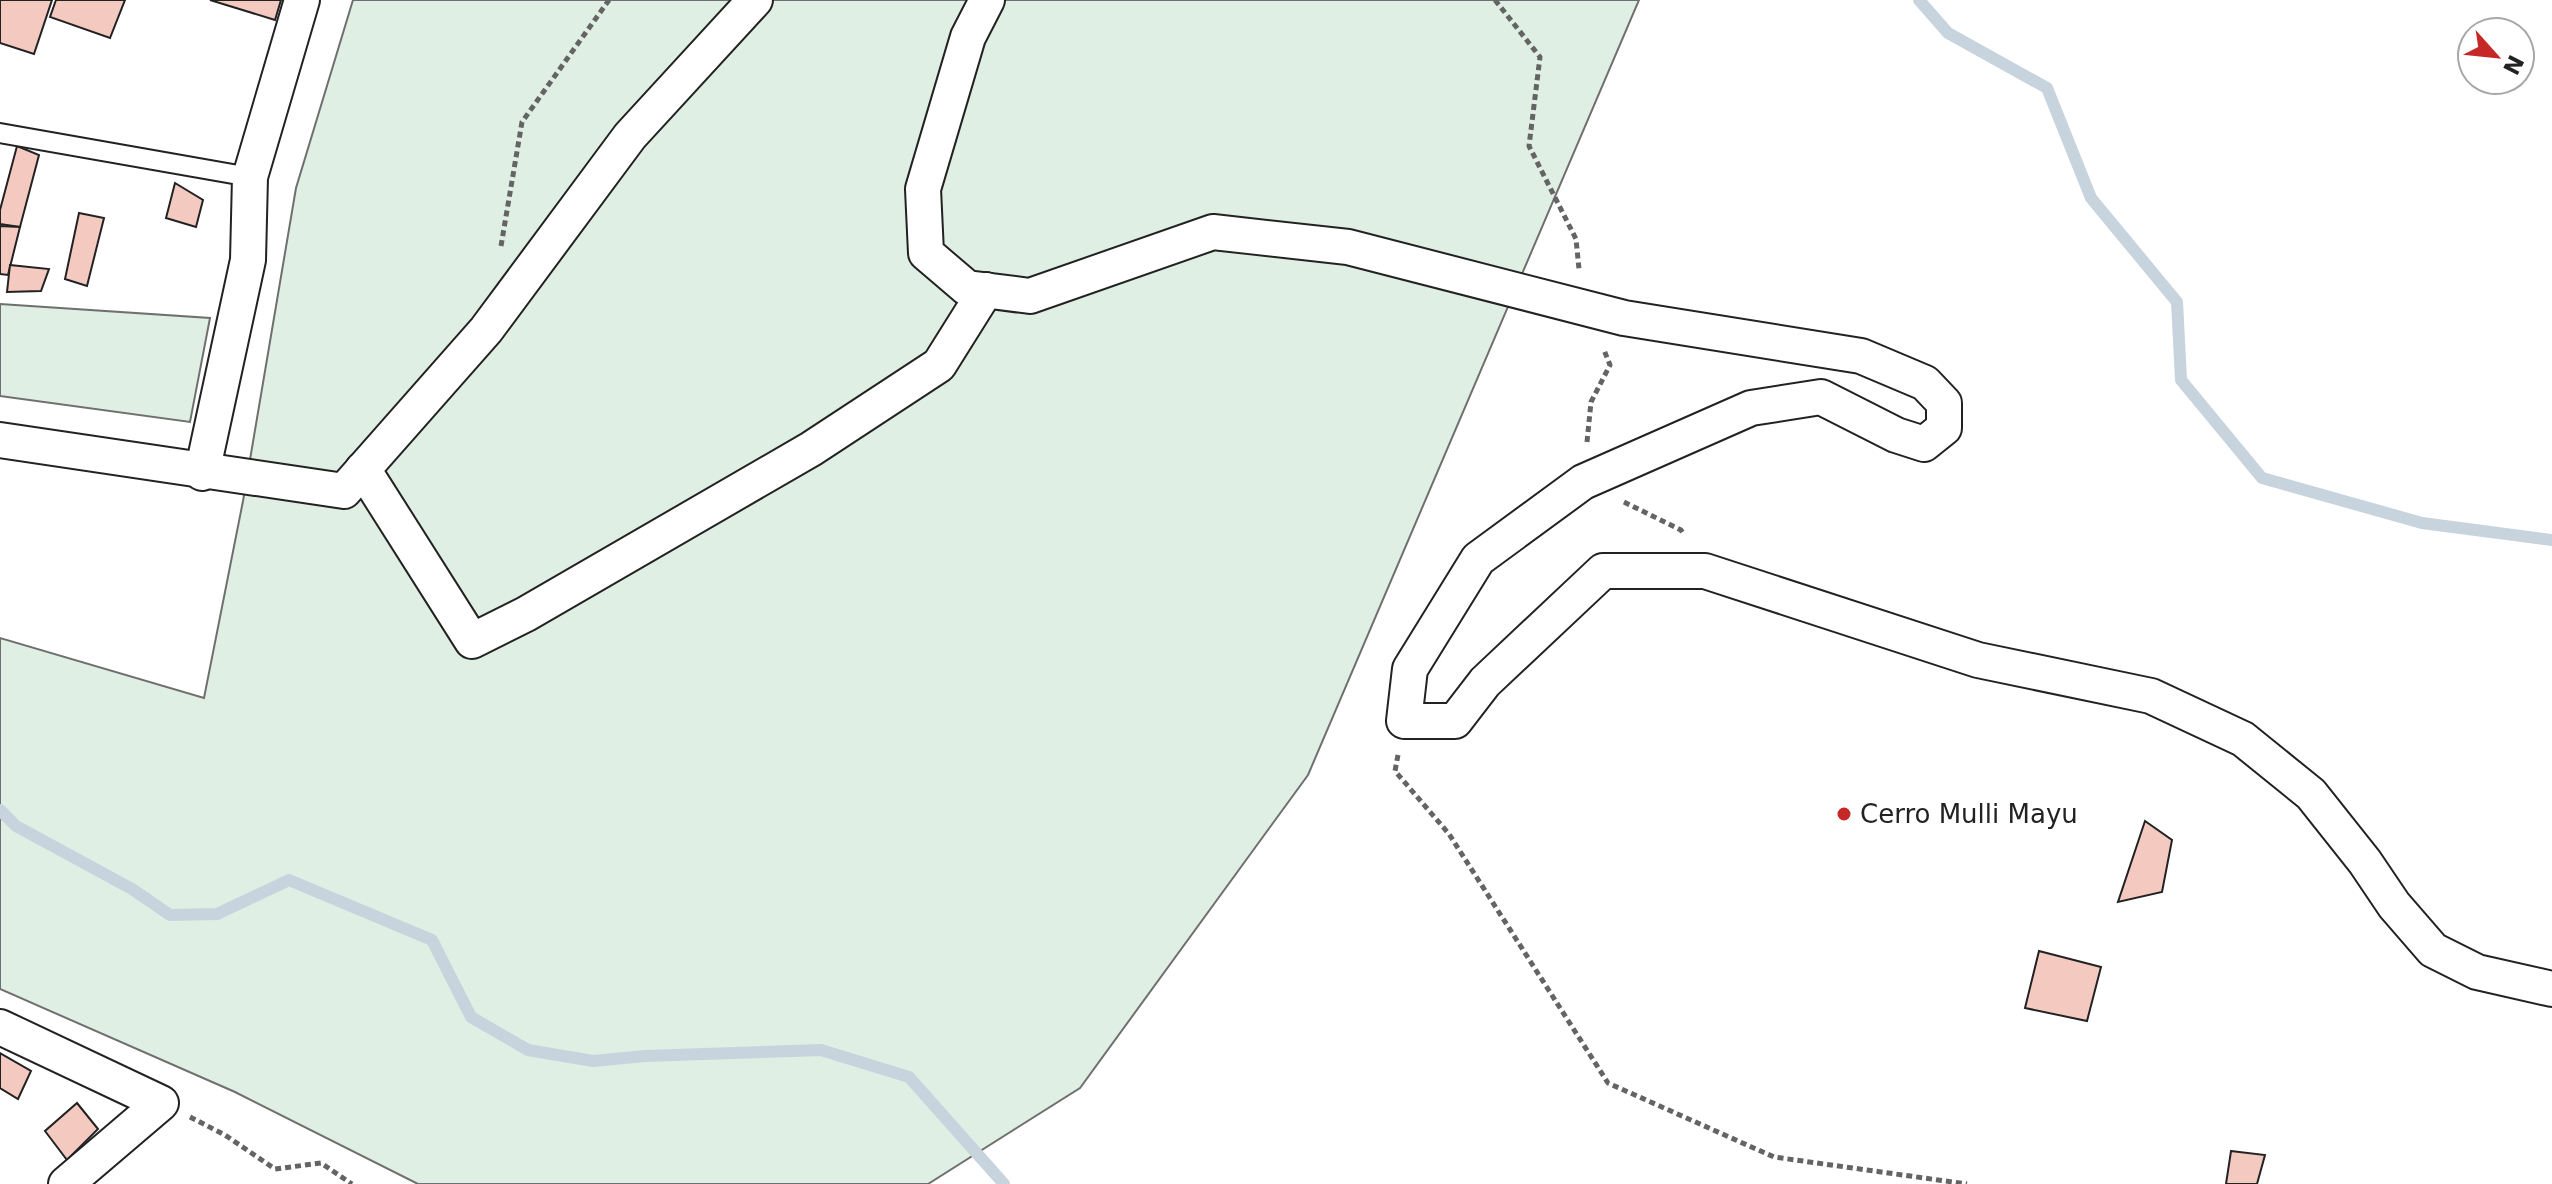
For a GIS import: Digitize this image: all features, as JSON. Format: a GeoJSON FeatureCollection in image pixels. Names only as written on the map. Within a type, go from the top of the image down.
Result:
{"type":"FeatureCollection","features":[{"type":"Feature","properties":{"kind":"street"},"geometry":{"type":"LineString","coordinates":[[202,473],[248,260],[250,177],[302,0]]}},
{"type":"Feature","properties":{"kind":"street"},"geometry":{"type":"LineString","coordinates":[[0,440],[202,473],[344,491],[486,330],[630,136],[755,0]]}},
{"type":"Feature","properties":{"kind":"street"},"geometry":{"type":"LineString","coordinates":[[987,0],[968,37],[923,189],[926,253],[967,288],[1030,296],[1213,232],[1348,247],[1624,318],[1774,343],[1815,346],[1861,356],[1925,383],[1944,403],[1944,428],[1924,444],[1896,435],[1821,397],[1751,408],[1583,482],[1478,559],[1410,669],[1404,721],[1455,721],[1485,682],[1603,571],[1705,571],[1978,660],[2151,696],[2243,739],[2311,794],[2433,950],[2477,972],[2552,989]]}},
{"type":"Feature","properties":{"kind":"street"},"geometry":{"type":"LineString","coordinates":[[363,469],[472,641],[526,614],[811,449],[939,365],[986,290]]}},
{"type":"Feature","properties":{"kind":"street"},"geometry":{"type":"LineString","coordinates":[[0,1027],[161,1103],[66,1184]]}},
{"type":"Feature","properties":{"kind":"lane"},"geometry":{"type":"LineString","coordinates":[[0,133],[250,177]]}},
{"type":"Feature","properties":{"kind":"path"},"geometry":{"type":"LineString","coordinates":[[499,256],[522,122],[609,0]]}},
{"type":"Feature","properties":{"kind":"path"},"geometry":{"type":"LineString","coordinates":[[1404,721],[1395,771],[1449,834],[1608,1083],[1774,1157],[1967,1184]]}},
{"type":"Feature","properties":{"kind":"path"},"geometry":{"type":"LineString","coordinates":[[161,1103],[225,1135],[275,1169],[321,1163],[352,1184]]}},
{"type":"Feature","properties":{"kind":"green space"},"geometry":{"type":"Polygon","coordinates":[[[353,0],[1639,0],[1308,775],[1080,1088],[928,1184],[418,1184],[235,1092],[0,989],[0,638],[204,698],[243,501],[296,188],[353,0]]]}},
{"type":"Feature","properties":{"kind":"green space"},"geometry":{"type":"Polygon","coordinates":[[[0,304],[210,318],[190,422],[0,396],[0,304]]]}},
{"type":"Feature","properties":{"kind":"building"},"geometry":{"type":"Polygon","coordinates":[[[0,0],[52,0],[34,54],[0,43],[0,0]]]}},
{"type":"Feature","properties":{"kind":"building"},"geometry":{"type":"Polygon","coordinates":[[[56,0],[125,0],[110,38],[50,17],[56,0]]]}},
{"type":"Feature","properties":{"kind":"building"},"geometry":{"type":"Polygon","coordinates":[[[210,0],[281,0],[275,20],[210,0]]]}},
{"type":"Feature","properties":{"kind":"building"},"geometry":{"type":"Polygon","coordinates":[[[17,146],[39,155],[20,227],[0,224],[0,210],[17,146]]]}},
{"type":"Feature","properties":{"kind":"building"},"geometry":{"type":"Polygon","coordinates":[[[175,183],[203,200],[196,227],[166,218],[175,183]]]}},
{"type":"Feature","properties":{"kind":"building"},"geometry":{"type":"Polygon","coordinates":[[[79,213],[104,218],[87,286],[65,279],[79,213]]]}},
{"type":"Feature","properties":{"kind":"building"},"geometry":{"type":"Polygon","coordinates":[[[0,226],[20,227],[8,275],[0,274],[0,226]]]}},
{"type":"Feature","properties":{"kind":"building"},"geometry":{"type":"Polygon","coordinates":[[[10,265],[49,269],[41,291],[7,292],[10,265]]]}},
{"type":"Feature","properties":{"kind":"building"},"geometry":{"type":"Polygon","coordinates":[[[2145,821],[2172,840],[2162,892],[2118,902],[2145,821]]]}},
{"type":"Feature","properties":{"kind":"building"},"geometry":{"type":"Polygon","coordinates":[[[2039,951],[2101,967],[2087,1021],[2025,1008],[2039,951]]]}},
{"type":"Feature","properties":{"kind":"building"},"geometry":{"type":"Polygon","coordinates":[[[0,1053],[31,1071],[18,1099],[0,1088],[0,1053]]]}},
{"type":"Feature","properties":{"kind":"building"},"geometry":{"type":"Polygon","coordinates":[[[77,1103],[98,1129],[67,1160],[45,1131],[77,1103]]]}},
{"type":"Feature","properties":{"kind":"building"},"geometry":{"type":"Polygon","coordinates":[[[2231,1151],[2265,1155],[2257,1184],[2226,1184],[2231,1151]]]}},
{"type":"Feature","properties":{"kind":"waterway"},"geometry":{"type":"LineString","coordinates":[[1919,0],[1948,33],[2047,88],[2091,198],[2177,302],[2181,380],[2262,478],[2422,523],[2552,540]]}},
{"type":"Feature","properties":{"kind":"waterway"},"geometry":{"type":"LineString","coordinates":[[0,810],[16,826],[132,889],[170,915],[217,914],[289,880],[432,940],[471,1017],[528,1050],[593,1061],[645,1056],[821,1050],[909,1077],[1004,1184]]}},
{"type":"Feature","properties":{"kind":"place","name":"Cerro Mulli Mayu"},"geometry":{"type":"Point","coordinates":[1844,814]}}]}
